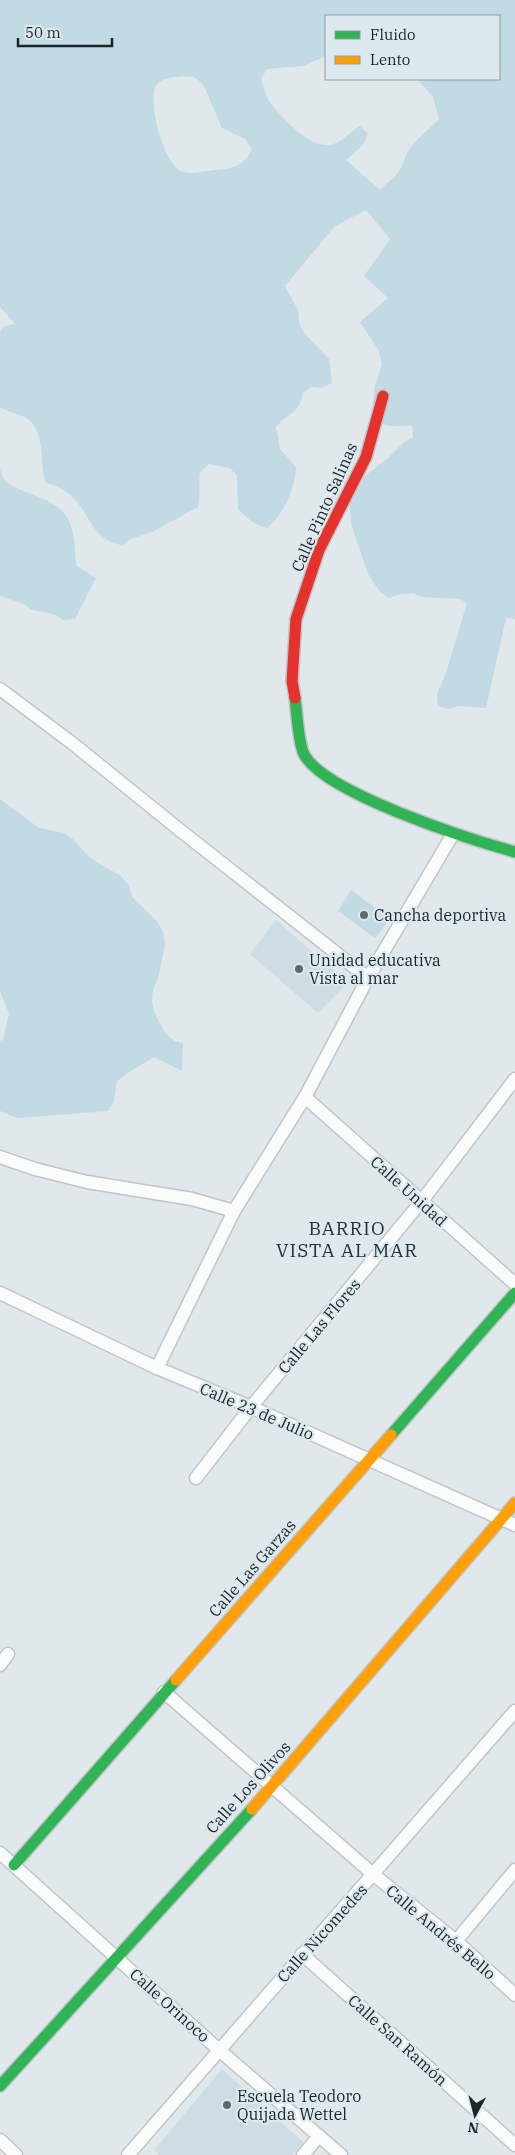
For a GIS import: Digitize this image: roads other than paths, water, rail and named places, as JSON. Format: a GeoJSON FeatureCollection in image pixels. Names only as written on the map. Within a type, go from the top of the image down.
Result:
{"type":"FeatureCollection","features":[{"type":"Feature","properties":{"kind":"street","name":"Calle Pinto Salinas"},"geometry":{"type":"LineString","coordinates":[[383,396],[366,457],[319,550],[296,619],[292,681],[303,752],[314,767],[332,780],[384,806],[453,834],[515,852]]}},
{"type":"Feature","properties":{"kind":"street"},"geometry":{"type":"LineString","coordinates":[[0,689],[72,743],[368,978]]}},
{"type":"Feature","properties":{"kind":"street"},"geometry":{"type":"LineString","coordinates":[[157,1368],[234,1211],[305,1097],[368,978],[453,834]]}},
{"type":"Feature","properties":{"kind":"street","name":"Calle Las Flores"},"geometry":{"type":"LineString","coordinates":[[196,1478],[251,1407],[422,1202],[515,1078]]}},
{"type":"Feature","properties":{"kind":"street","name":"Calle Unidad"},"geometry":{"type":"LineString","coordinates":[[305,1097],[515,1284]]}},
{"type":"Feature","properties":{"kind":"street"},"geometry":{"type":"LineString","coordinates":[[0,1157],[35,1169],[87,1182],[192,1199],[234,1211]]}},
{"type":"Feature","properties":{"kind":"street","name":"Calle 23 de Julio"},"geometry":{"type":"LineString","coordinates":[[0,1293],[157,1368],[251,1407],[515,1525]]}},
{"type":"Feature","properties":{"kind":"street","name":"Calle Las Garzas"},"geometry":{"type":"LineString","coordinates":[[14,1865],[515,1293]]}},
{"type":"Feature","properties":{"kind":"street","name":"Calle Los Olivos"},"geometry":{"type":"LineString","coordinates":[[0,2086],[272,1786],[515,1503]]}},
{"type":"Feature","properties":{"kind":"street"},"geometry":{"type":"LineString","coordinates":[[0,1665],[8,1654]]}},
{"type":"Feature","properties":{"kind":"street","name":"Calle Andrés Bello"},"geometry":{"type":"LineString","coordinates":[[164,1692],[374,1875],[456,1941],[515,1995]]}},
{"type":"Feature","properties":{"kind":"street","name":"Calle Nicomedes"},"geometry":{"type":"LineString","coordinates":[[128,2155],[515,1712]]}},
{"type":"Feature","properties":{"kind":"street","name":"Calle Orinoco"},"geometry":{"type":"LineString","coordinates":[[0,1853],[219,2050],[341,2155]]}},
{"type":"Feature","properties":{"kind":"street"},"geometry":{"type":"LineString","coordinates":[[456,1941],[515,1870]]}},
{"type":"Feature","properties":{"kind":"street","name":"Calle San Ramón"},"geometry":{"type":"LineString","coordinates":[[302,1954],[515,2145]]}},
{"type":"Feature","properties":{"kind":"street"},"geometry":{"type":"LineString","coordinates":[[303,2155],[319,2136]]}},
{"type":"Feature","properties":{"kind":"street"},"geometry":{"type":"LineString","coordinates":[[0,2140],[16,2155]]}},
{"type":"Feature","properties":{"kind":"place","name":"Cancha deportiva"},"geometry":{"type":"Point","coordinates":[364,915]}},
{"type":"Feature","properties":{"kind":"place","name":"Unidad educativa Vista al mar"},"geometry":{"type":"Point","coordinates":[299,969]}},
{"type":"Feature","properties":{"kind":"place","name":"Escuela Teodoro Quijada Wettel"},"geometry":{"type":"Point","coordinates":[227,2105]}},
{"type":"Feature","properties":{"kind":"district","name":"BARRIO VISTA AL MAR"},"geometry":{"type":"Point","coordinates":[347,1239]}}]}
